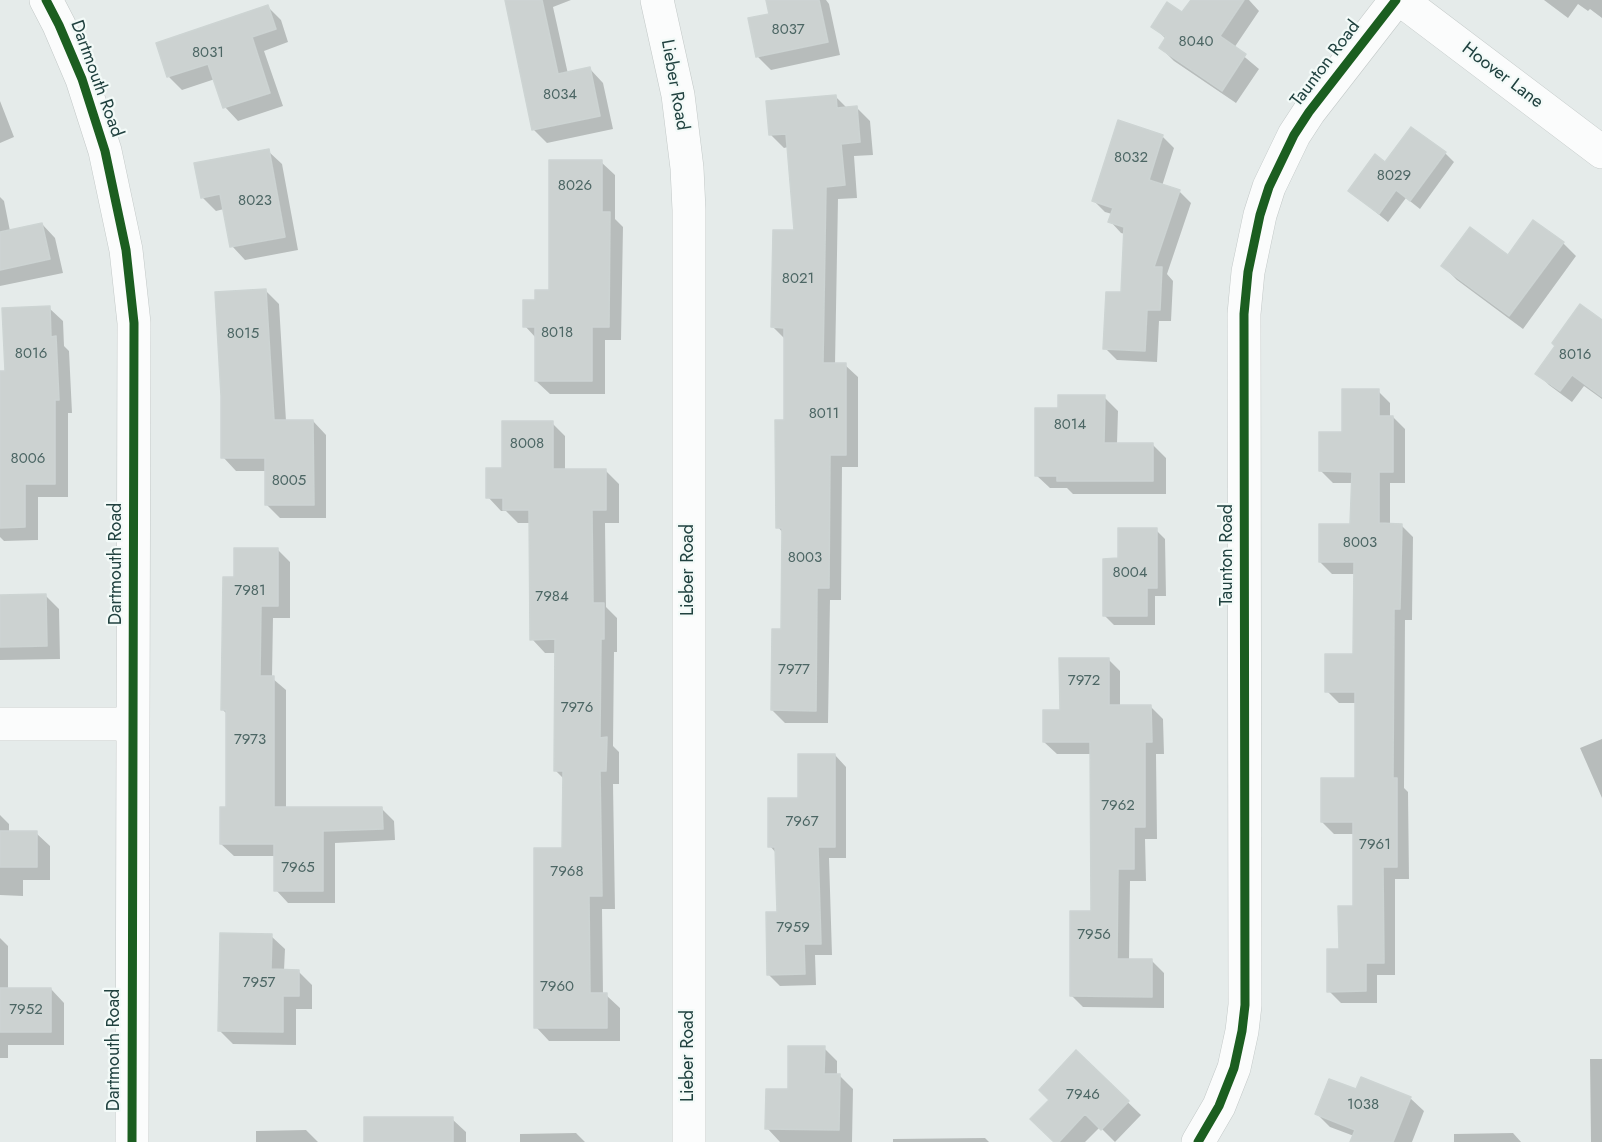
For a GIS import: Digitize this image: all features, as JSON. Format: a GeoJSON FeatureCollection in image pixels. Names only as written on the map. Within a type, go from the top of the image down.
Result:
{"type":"FeatureCollection","features":[{"type":"Feature","properties":{"kind":"street","name":"Dartmouth Road"},"geometry":{"type":"LineString","coordinates":[[46,0],[82,80],[101,136],[121,221],[130,278],[135,351],[132,1142]]}},
{"type":"Feature","properties":{"kind":"street","name":"Lieber Road"},"geometry":{"type":"LineString","coordinates":[[657,0],[678,95],[687,168],[689,210],[689,1142]]}},
{"type":"Feature","properties":{"kind":"street","name":"Taunton Road"},"geometry":{"type":"LineString","coordinates":[[1198,1142],[1220,1106],[1234,1068],[1241,1039],[1245,1005],[1244,314],[1248,272],[1263,206],[1294,135],[1309,112],[1396,0]]}},
{"type":"Feature","properties":{"kind":"street","name":"Hoover Lane"},"geometry":{"type":"LineString","coordinates":[[1401,0],[1602,152]]}},
{"type":"Feature","properties":{"kind":"street"},"geometry":{"type":"LineString","coordinates":[[0,724],[132,724]]}},
{"type":"Feature","properties":{"kind":"building"},"geometry":{"type":"Polygon","coordinates":[[[505,0],[542,0],[558,74],[590,67],[600,116],[532,130],[505,0]]]}},
{"type":"Feature","properties":{"kind":"building"},"geometry":{"type":"Polygon","coordinates":[[[766,0],[819,0],[828,42],[756,57],[748,18],[769,14],[766,0]]]}},
{"type":"Feature","properties":{"kind":"building"},"geometry":{"type":"Polygon","coordinates":[[[1191,0],[1244,0],[1220,36],[1246,54],[1222,91],[1159,48],[1166,37],[1151,27],[1167,2],[1182,12],[1191,0]]]}},
{"type":"Feature","properties":{"kind":"building"},"geometry":{"type":"Polygon","coordinates":[[[268,5],[276,29],[252,37],[270,93],[223,108],[208,64],[167,77],[156,43],[268,5]]]}},
{"type":"Feature","properties":{"kind":"building"},"geometry":{"type":"Polygon","coordinates":[[[836,95],[837,108],[857,106],[860,142],[841,144],[845,185],[826,187],[823,363],[846,363],[846,455],[830,455],[829,588],[817,588],[816,711],[771,710],[772,629],[781,629],[782,528],[776,528],[775,420],[784,420],[784,328],[771,327],[773,230],[794,230],[786,134],[769,135],[766,101],[836,95]]]}},
{"type":"Feature","properties":{"kind":"building"},"geometry":{"type":"Polygon","coordinates":[[[1118,120],[1163,135],[1149,180],[1180,190],[1154,267],[1162,267],[1160,310],[1147,310],[1145,351],[1103,349],[1106,292],[1121,292],[1124,227],[1108,222],[1113,208],[1092,201],[1118,120]]]}},
{"type":"Feature","properties":{"kind":"building"},"geometry":{"type":"Polygon","coordinates":[[[1411,127],[1446,152],[1410,201],[1396,190],[1379,214],[1348,191],[1375,154],[1385,162],[1411,127]]]}},
{"type":"Feature","properties":{"kind":"building"},"geometry":{"type":"Polygon","coordinates":[[[269,149],[285,237],[230,247],[220,194],[201,198],[194,163],[269,149]]]}},
{"type":"Feature","properties":{"kind":"building"},"geometry":{"type":"Polygon","coordinates":[[[549,160],[602,160],[602,212],[610,212],[609,327],[592,327],[592,381],[535,381],[535,327],[523,327],[523,300],[535,300],[535,290],[549,290],[549,160]]]}},
{"type":"Feature","properties":{"kind":"building"},"geometry":{"type":"Polygon","coordinates":[[[1533,220],[1564,242],[1509,316],[1441,266],[1470,227],[1508,255],[1533,220]]]}},
{"type":"Feature","properties":{"kind":"building"},"geometry":{"type":"Polygon","coordinates":[[[42,223],[50,259],[0,270],[0,232],[42,223]]]}},
{"type":"Feature","properties":{"kind":"building"},"geometry":{"type":"Polygon","coordinates":[[[266,289],[274,420],[313,420],[314,505],[265,505],[265,458],[221,458],[221,396],[215,292],[266,289]]]}},
{"type":"Feature","properties":{"kind":"building"},"geometry":{"type":"Polygon","coordinates":[[[1580,304],[1602,320],[1602,397],[1572,375],[1560,391],[1535,374],[1555,346],[1552,343],[1580,304]]]}},
{"type":"Feature","properties":{"kind":"building"},"geometry":{"type":"Polygon","coordinates":[[[50,306],[51,337],[56,336],[59,400],[55,400],[55,484],[25,484],[25,527],[0,528],[0,371],[5,371],[2,308],[50,306]]]}},
{"type":"Feature","properties":{"kind":"building"},"geometry":{"type":"Polygon","coordinates":[[[1342,389],[1379,389],[1379,416],[1393,416],[1393,472],[1379,472],[1379,523],[1402,524],[1400,609],[1394,609],[1393,778],[1397,778],[1397,867],[1383,867],[1384,963],[1366,963],[1366,991],[1327,992],[1327,949],[1339,949],[1338,906],[1353,906],[1353,822],[1321,822],[1321,778],[1355,778],[1355,692],[1325,692],[1325,654],[1353,654],[1354,562],[1319,562],[1319,524],[1350,524],[1352,472],[1319,471],[1319,432],[1342,432],[1342,389]]]}},
{"type":"Feature","properties":{"kind":"building"},"geometry":{"type":"Polygon","coordinates":[[[1058,395],[1105,395],[1104,443],[1153,443],[1153,481],[1057,481],[1057,476],[1035,476],[1035,408],[1058,408],[1058,395]]]}},
{"type":"Feature","properties":{"kind":"building"},"geometry":{"type":"Polygon","coordinates":[[[502,421],[553,421],[553,469],[606,469],[606,510],[592,510],[593,603],[604,603],[604,639],[601,639],[600,738],[607,737],[606,771],[600,771],[602,896],[589,896],[590,993],[607,993],[607,1028],[534,1028],[534,848],[562,848],[563,771],[554,771],[555,639],[530,640],[529,510],[503,510],[503,498],[486,498],[486,468],[502,468],[502,421]]]}},
{"type":"Feature","properties":{"kind":"building"},"geometry":{"type":"Polygon","coordinates":[[[1118,528],[1157,528],[1157,588],[1147,588],[1147,616],[1103,616],[1103,559],[1118,558],[1118,528]]]}},
{"type":"Feature","properties":{"kind":"building"},"geometry":{"type":"Polygon","coordinates":[[[234,548],[278,548],[278,606],[261,606],[260,676],[274,676],[274,807],[382,807],[383,829],[323,831],[323,891],[274,891],[274,844],[220,844],[220,807],[226,807],[226,710],[221,710],[223,577],[234,577],[234,548]]]}},
{"type":"Feature","properties":{"kind":"building"},"geometry":{"type":"Polygon","coordinates":[[[46,594],[47,646],[0,647],[0,595],[46,594]]]}},
{"type":"Feature","properties":{"kind":"building"},"geometry":{"type":"Polygon","coordinates":[[[1059,658],[1109,658],[1109,705],[1151,705],[1152,742],[1145,742],[1145,827],[1134,827],[1134,869],[1118,869],[1117,959],[1152,959],[1152,997],[1070,996],[1070,911],[1091,911],[1090,742],[1043,742],[1043,710],[1060,710],[1059,658]]]}},
{"type":"Feature","properties":{"kind":"building"},"geometry":{"type":"Polygon","coordinates":[[[798,754],[835,754],[835,847],[818,847],[821,944],[804,944],[805,974],[767,975],[766,912],[777,912],[775,847],[768,847],[768,798],[798,798],[798,754]]]}},
{"type":"Feature","properties":{"kind":"building"},"geometry":{"type":"Polygon","coordinates":[[[0,831],[37,831],[37,867],[0,867],[0,831]]]}},
{"type":"Feature","properties":{"kind":"building"},"geometry":{"type":"Polygon","coordinates":[[[220,933],[272,934],[271,969],[299,970],[299,996],[283,996],[283,1032],[218,1031],[220,933]]]}},
{"type":"Feature","properties":{"kind":"building"},"geometry":{"type":"Polygon","coordinates":[[[0,988],[51,988],[51,1032],[0,1032],[0,988]]]}},
{"type":"Feature","properties":{"kind":"building"},"geometry":{"type":"Polygon","coordinates":[[[788,1046],[825,1046],[824,1074],[840,1074],[839,1130],[765,1129],[766,1089],[788,1089],[788,1046]]]}},
{"type":"Feature","properties":{"kind":"building"},"geometry":{"type":"Polygon","coordinates":[[[1076,1050],[1129,1101],[1101,1130],[1085,1114],[1059,1142],[1054,1142],[1030,1119],[1049,1100],[1039,1090],[1076,1050]]]}},
{"type":"Feature","properties":{"kind":"building"},"geometry":{"type":"Polygon","coordinates":[[[1361,1077],[1411,1097],[1393,1142],[1350,1142],[1355,1130],[1315,1114],[1329,1079],[1356,1089],[1361,1077]]]}},
{"type":"Feature","properties":{"kind":"building"},"geometry":{"type":"Polygon","coordinates":[[[364,1117],[453,1117],[453,1142],[364,1142],[364,1117]]]}},
{"type":"Feature","properties":{"kind":"cycle path"},"geometry":{"type":"LineString","coordinates":[[46,0],[82,79],[105,151],[126,250],[134,323],[132,1142]]}},
{"type":"Feature","properties":{"kind":"cycle path"},"geometry":{"type":"LineString","coordinates":[[1198,1142],[1219,1106],[1234,1068],[1245,1005],[1244,314],[1248,272],[1260,215],[1269,187],[1294,135],[1309,112],[1396,0]]}}]}
